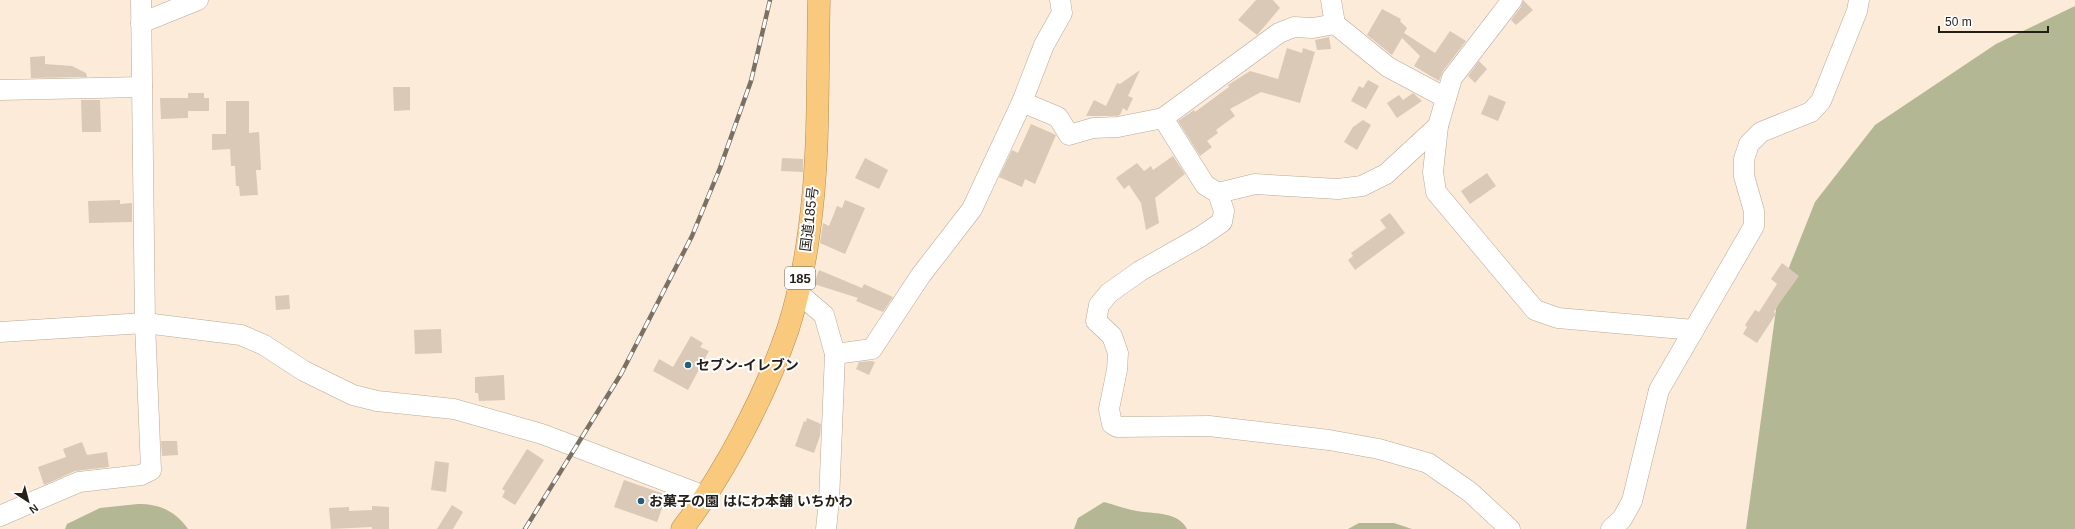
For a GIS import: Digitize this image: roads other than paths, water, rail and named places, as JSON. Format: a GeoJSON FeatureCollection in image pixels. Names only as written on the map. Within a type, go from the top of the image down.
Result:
{"type":"FeatureCollection","features":[{"type":"Feature","properties":{"kind":"highway","name":"国道185号"},"geometry":{"type":"LineString","coordinates":[[682,529],[705,496],[738,438],[765,385],[788,329],[809,232],[812,203],[816,151],[819,0]]}},
{"type":"Feature","properties":{"kind":"street"},"geometry":{"type":"LineString","coordinates":[[0,516],[80,482],[141,475],[151,470],[145,323],[141,0]]}},
{"type":"Feature","properties":{"kind":"street"},"geometry":{"type":"LineString","coordinates":[[141,24],[198,0]]}},
{"type":"Feature","properties":{"kind":"street"},"geometry":{"type":"LineString","coordinates":[[835,354],[872,349],[921,275],[972,209],[1022,102],[1044,46],[1062,13],[1060,0]]}},
{"type":"Feature","properties":{"kind":"street"},"geometry":{"type":"LineString","coordinates":[[1331,0],[1334,24],[1388,67],[1446,98]]}},
{"type":"Feature","properties":{"kind":"street"},"geometry":{"type":"LineString","coordinates":[[1512,0],[1452,78],[1438,126],[1433,172],[1436,192],[1535,310],[1558,318],[1694,330]]}},
{"type":"Feature","properties":{"kind":"street"},"geometry":{"type":"LineString","coordinates":[[1611,529],[1622,519],[1632,502],[1660,390],[1754,226],[1754,211],[1744,176],[1744,159],[1749,144],[1761,132],[1811,112],[1821,101],[1857,11],[1859,0]]}},
{"type":"Feature","properties":{"kind":"street"},"geometry":{"type":"LineString","coordinates":[[1022,102],[1058,117],[1069,135],[1093,128],[1118,127],[1163,118],[1279,33],[1294,27],[1313,28],[1334,24]]}},
{"type":"Feature","properties":{"kind":"street"},"geometry":{"type":"LineString","coordinates":[[0,90],[142,87]]}},
{"type":"Feature","properties":{"kind":"street"},"geometry":{"type":"LineString","coordinates":[[1163,118],[1205,185],[1218,193],[1224,211],[1222,222],[1200,237],[1140,271],[1109,292],[1099,305],[1096,321],[1112,336],[1118,353],[1117,370],[1109,409],[1112,424],[1117,427],[1209,426],[1329,440],[1378,449],[1428,464],[1470,492],[1510,529]]}},
{"type":"Feature","properties":{"kind":"street"},"geometry":{"type":"LineString","coordinates":[[1218,193],[1255,184],[1338,189],[1362,186],[1386,174],[1438,126]]}},
{"type":"Feature","properties":{"kind":"street"},"geometry":{"type":"LineString","coordinates":[[797,292],[824,316],[835,354],[829,501],[826,529]]}},
{"type":"Feature","properties":{"kind":"street"},"geometry":{"type":"LineString","coordinates":[[0,332],[145,323],[241,336],[264,345],[298,368],[353,395],[377,401],[454,409],[542,434],[705,496]]}},
{"type":"Feature","properties":{"kind":"railway"},"geometry":{"type":"LineString","coordinates":[[525,529],[621,374],[692,236],[720,168],[751,81],[770,0]]}},
{"type":"Feature","properties":{"kind":"place","name":"セブン-イレブン"},"geometry":{"type":"Point","coordinates":[688,365]}},
{"type":"Feature","properties":{"kind":"place","name":"お菓子の園 はにわ本舗 いちかわ"},"geometry":{"type":"Point","coordinates":[641,501]}}]}
